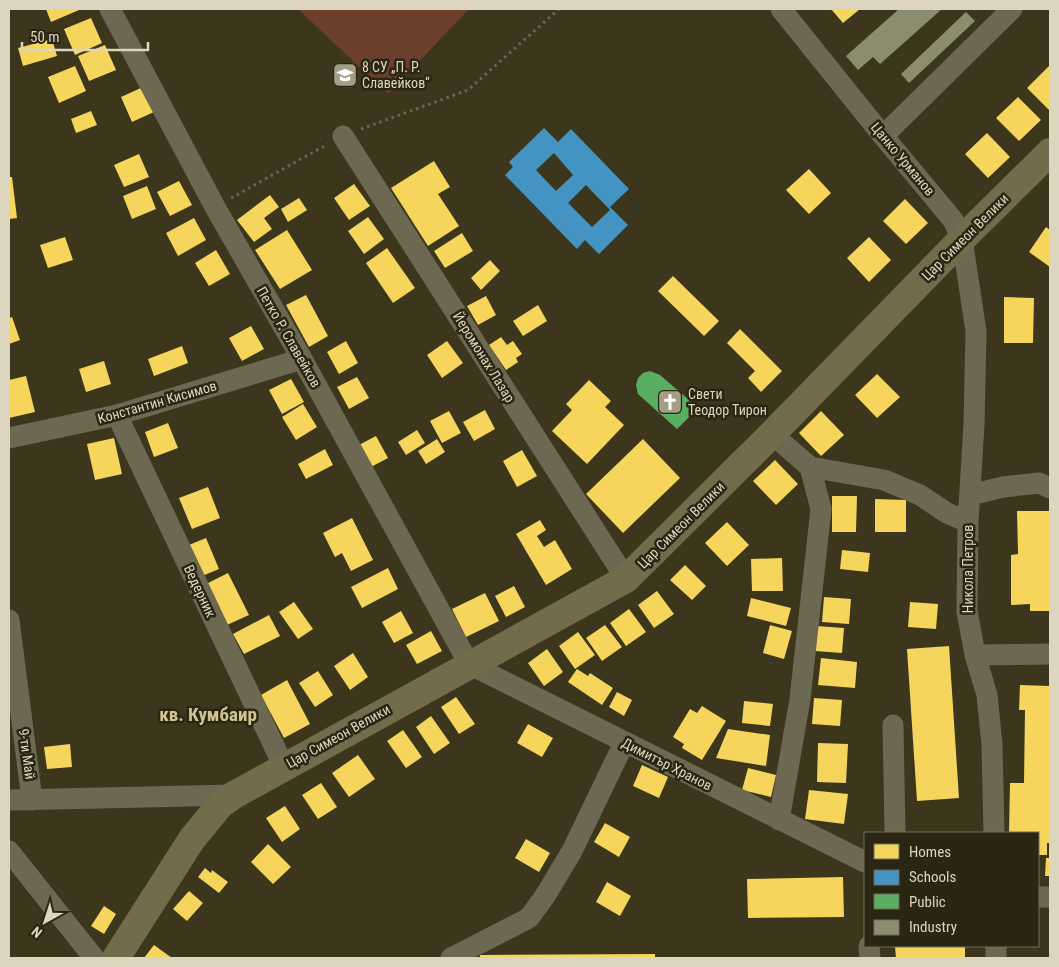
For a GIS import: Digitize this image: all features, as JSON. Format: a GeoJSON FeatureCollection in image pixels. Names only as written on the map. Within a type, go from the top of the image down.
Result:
{"type":"FeatureCollection","features":[{"type":"Feature","properties":{"kind":"main road","name":"Цар Симеон Велики"},"geometry":{"type":"LineString","coordinates":[[116,958],[192,839],[220,805],[234,794],[284,766],[626,579],[1050,152]]}},
{"type":"Feature","properties":{"kind":"street","name":"Петко Р. Славейков"},"geometry":{"type":"LineString","coordinates":[[110,9],[215,206],[302,359],[469,664]]}},
{"type":"Feature","properties":{"kind":"street","name":"Цанко Урманов"},"geometry":{"type":"LineString","coordinates":[[781,9],[883,136],[954,220],[962,239],[976,332]]}},
{"type":"Feature","properties":{"kind":"street"},"geometry":{"type":"LineString","coordinates":[[883,136],[1012,9]]}},
{"type":"Feature","properties":{"kind":"street","name":"Йеромонах Лазар"},"geometry":{"type":"LineString","coordinates":[[343,136],[626,579]]}},
{"type":"Feature","properties":{"kind":"street","name":"Никола Петров"},"geometry":{"type":"LineString","coordinates":[[976,332],[974,424],[968,522],[967,611],[975,655],[987,694],[992,745],[994,832]]}},
{"type":"Feature","properties":{"kind":"street","name":"Константин Кисимов"},"geometry":{"type":"LineString","coordinates":[[9,438],[117,415],[302,359]]}},
{"type":"Feature","properties":{"kind":"street","name":"Ведерник"},"geometry":{"type":"LineString","coordinates":[[117,415],[284,766]]}},
{"type":"Feature","properties":{"kind":"street"},"geometry":{"type":"LineString","coordinates":[[772,434],[810,468],[884,480],[920,495],[947,513],[968,522]]}},
{"type":"Feature","properties":{"kind":"street"},"geometry":{"type":"LineString","coordinates":[[779,820],[800,699],[821,509],[810,468]]}},
{"type":"Feature","properties":{"kind":"street"},"geometry":{"type":"LineString","coordinates":[[970,495],[1003,487],[1039,483],[1050,488]]}},
{"type":"Feature","properties":{"kind":"street","name":"9-ти Май"},"geometry":{"type":"LineString","coordinates":[[9,620],[32,800]]}},
{"type":"Feature","properties":{"kind":"street"},"geometry":{"type":"LineString","coordinates":[[975,655],[1050,654]]}},
{"type":"Feature","properties":{"kind":"street","name":"Димитър Хранов"},"geometry":{"type":"LineString","coordinates":[[469,664],[864,862]]}},
{"type":"Feature","properties":{"kind":"street"},"geometry":{"type":"LineString","coordinates":[[894,725],[894,832]]}},
{"type":"Feature","properties":{"kind":"street"},"geometry":{"type":"LineString","coordinates":[[451,958],[529,918],[572,852],[624,743]]}},
{"type":"Feature","properties":{"kind":"street","name":"Цар Симеон Велики"},"geometry":{"type":"LineString","coordinates":[[9,800],[234,794]]}},
{"type":"Feature","properties":{"kind":"street"},"geometry":{"type":"LineString","coordinates":[[9,851],[94,958]]}},
{"type":"Feature","properties":{"kind":"path"},"geometry":{"type":"LineString","coordinates":[[215,206],[343,136],[468,90],[559,9]]}},
{"type":"Feature","properties":{"kind":"shaded area"},"geometry":{"type":"Polygon","coordinates":[[[298,9],[469,9],[388,94],[298,9]]]}},
{"type":"Feature","properties":{"kind":"building: Homes"},"geometry":{"type":"Polygon","coordinates":[[[46,9],[78,9],[79,10],[51,22],[46,9]]]}},
{"type":"Feature","properties":{"kind":"building: Homes"},"geometry":{"type":"Polygon","coordinates":[[[831,9],[860,9],[843,23],[831,9]]]}},
{"type":"Feature","properties":{"kind":"building: Homes"},"geometry":{"type":"Polygon","coordinates":[[[91,18],[102,43],[75,55],[64,29],[91,18]]]}},
{"type":"Feature","properties":{"kind":"building: Homes"},"geometry":{"type":"Polygon","coordinates":[[[52,39],[57,56],[23,66],[18,48],[52,39]]]}},
{"type":"Feature","properties":{"kind":"building: Homes"},"geometry":{"type":"Polygon","coordinates":[[[105,45],[116,70],[89,81],[78,56],[105,45]]]}},
{"type":"Feature","properties":{"kind":"building: Homes"},"geometry":{"type":"Polygon","coordinates":[[[1050,65],[1050,111],[1027,88],[1050,65]]]}},
{"type":"Feature","properties":{"kind":"building: Homes"},"geometry":{"type":"Polygon","coordinates":[[[75,66],[86,91],[59,103],[48,77],[75,66]]]}},
{"type":"Feature","properties":{"kind":"building: Homes"},"geometry":{"type":"Polygon","coordinates":[[[143,87],[154,112],[132,122],[121,97],[143,87]]]}},
{"type":"Feature","properties":{"kind":"building: Homes"},"geometry":{"type":"Polygon","coordinates":[[[1018,97],[1041,120],[1019,141],[996,118],[1018,97]]]}},
{"type":"Feature","properties":{"kind":"building: Homes"},"geometry":{"type":"Polygon","coordinates":[[[91,111],[97,125],[76,133],[71,119],[91,111]]]}},
{"type":"Feature","properties":{"kind":"building: Homes"},"geometry":{"type":"Polygon","coordinates":[[[987,133],[1010,157],[988,178],[965,154],[987,133]]]}},
{"type":"Feature","properties":{"kind":"building: Homes"},"geometry":{"type":"Polygon","coordinates":[[[139,154],[149,177],[124,187],[114,165],[139,154]]]}},
{"type":"Feature","properties":{"kind":"building: Homes"},"geometry":{"type":"Polygon","coordinates":[[[434,161],[450,187],[438,194],[459,226],[428,246],[391,188],[434,161]]]}},
{"type":"Feature","properties":{"kind":"building: Homes"},"geometry":{"type":"Polygon","coordinates":[[[809,169],[831,193],[809,214],[786,190],[809,169]]]}},
{"type":"Feature","properties":{"kind":"building: Homes"},"geometry":{"type":"Polygon","coordinates":[[[9,177],[12,177],[17,218],[9,219],[9,177]]]}},
{"type":"Feature","properties":{"kind":"building: Homes"},"geometry":{"type":"Polygon","coordinates":[[[179,181],[192,205],[170,216],[157,192],[179,181]]]}},
{"type":"Feature","properties":{"kind":"building: Homes"},"geometry":{"type":"Polygon","coordinates":[[[354,184],[370,206],[349,220],[334,198],[354,184]]]}},
{"type":"Feature","properties":{"kind":"building: Homes"},"geometry":{"type":"Polygon","coordinates":[[[147,186],[156,209],[132,219],[123,196],[147,186]]]}},
{"type":"Feature","properties":{"kind":"building: Homes"},"geometry":{"type":"Polygon","coordinates":[[[270,195],[279,207],[264,218],[272,229],[254,242],[237,220],[270,195]]]}},
{"type":"Feature","properties":{"kind":"building: Homes"},"geometry":{"type":"Polygon","coordinates":[[[299,198],[307,210],[288,222],[281,209],[299,198]]]}},
{"type":"Feature","properties":{"kind":"building: Homes"},"geometry":{"type":"Polygon","coordinates":[[[905,199],[928,223],[906,244],[883,221],[905,199]]]}},
{"type":"Feature","properties":{"kind":"building: Homes"},"geometry":{"type":"Polygon","coordinates":[[[368,217],[384,239],[364,254],[348,231],[368,217]]]}},
{"type":"Feature","properties":{"kind":"building: Homes"},"geometry":{"type":"Polygon","coordinates":[[[194,218],[206,240],[178,256],[166,233],[194,218]]]}},
{"type":"Feature","properties":{"kind":"building: Homes"},"geometry":{"type":"Polygon","coordinates":[[[1046,227],[1050,230],[1050,267],[1029,252],[1046,227]]]}},
{"type":"Feature","properties":{"kind":"building: Homes"},"geometry":{"type":"Polygon","coordinates":[[[287,230],[312,270],[280,289],[255,250],[287,230]]]}},
{"type":"Feature","properties":{"kind":"building: Homes"},"geometry":{"type":"Polygon","coordinates":[[[462,233],[473,251],[445,268],[434,251],[462,233]]]}},
{"type":"Feature","properties":{"kind":"building: Homes"},"geometry":{"type":"Polygon","coordinates":[[[65,237],[73,260],[48,268],[40,245],[65,237]]]}},
{"type":"Feature","properties":{"kind":"building: Homes"},"geometry":{"type":"Polygon","coordinates":[[[869,237],[891,260],[869,282],[847,258],[869,237]]]}},
{"type":"Feature","properties":{"kind":"building: Homes"},"geometry":{"type":"Polygon","coordinates":[[[387,248],[415,288],[393,303],[366,263],[387,248]]]}},
{"type":"Feature","properties":{"kind":"building: Homes"},"geometry":{"type":"Polygon","coordinates":[[[216,250],[230,274],[209,286],[195,263],[216,250]]]}},
{"type":"Feature","properties":{"kind":"building: Homes"},"geometry":{"type":"Polygon","coordinates":[[[490,260],[500,271],[481,290],[471,278],[490,260]]]}},
{"type":"Feature","properties":{"kind":"building: Homes"},"geometry":{"type":"Polygon","coordinates":[[[673,276],[719,321],[704,336],[658,291],[673,276]]]}},
{"type":"Feature","properties":{"kind":"building: Homes"},"geometry":{"type":"Polygon","coordinates":[[[306,295],[328,336],[309,347],[286,305],[306,295]]]}},
{"type":"Feature","properties":{"kind":"building: Homes"},"geometry":{"type":"Polygon","coordinates":[[[486,296],[496,315],[478,325],[467,306],[486,296]]]}},
{"type":"Feature","properties":{"kind":"building: Homes"},"geometry":{"type":"Polygon","coordinates":[[[1004,297],[1034,298],[1033,343],[1004,343],[1004,297]]]}},
{"type":"Feature","properties":{"kind":"building: Homes"},"geometry":{"type":"Polygon","coordinates":[[[538,305],[547,321],[523,336],[513,321],[538,305]]]}},
{"type":"Feature","properties":{"kind":"building: Homes"},"geometry":{"type":"Polygon","coordinates":[[[12,317],[20,340],[9,344],[9,318],[12,317]]]}},
{"type":"Feature","properties":{"kind":"building: Homes"},"geometry":{"type":"Polygon","coordinates":[[[251,326],[264,349],[242,361],[229,338],[251,326]]]}},
{"type":"Feature","properties":{"kind":"building: Homes"},"geometry":{"type":"Polygon","coordinates":[[[740,329],[782,371],[761,392],[748,378],[755,371],[727,343],[740,329]]]}},
{"type":"Feature","properties":{"kind":"building: Homes"},"geometry":{"type":"Polygon","coordinates":[[[501,337],[507,345],[513,341],[522,354],[516,358],[518,362],[506,370],[489,345],[501,337]]]}},
{"type":"Feature","properties":{"kind":"building: Homes"},"geometry":{"type":"Polygon","coordinates":[[[346,341],[358,363],[339,374],[327,352],[346,341]]]}},
{"type":"Feature","properties":{"kind":"building: Homes"},"geometry":{"type":"Polygon","coordinates":[[[447,341],[463,363],[442,378],[427,355],[447,341]]]}},
{"type":"Feature","properties":{"kind":"building: Homes"},"geometry":{"type":"Polygon","coordinates":[[[182,346],[188,363],[154,376],[148,359],[182,346]]]}},
{"type":"Feature","properties":{"kind":"building: Homes"},"geometry":{"type":"Polygon","coordinates":[[[104,361],[111,384],[86,392],[79,369],[104,361]]]}},
{"type":"Feature","properties":{"kind":"building: Homes"},"geometry":{"type":"Polygon","coordinates":[[[877,374],[900,397],[877,418],[855,395],[877,374]]]}},
{"type":"Feature","properties":{"kind":"building: Homes"},"geometry":{"type":"Polygon","coordinates":[[[26,376],[35,412],[9,418],[9,380],[26,376]]]}},
{"type":"Feature","properties":{"kind":"building: Homes"},"geometry":{"type":"Polygon","coordinates":[[[357,377],[369,398],[349,409],[337,387],[357,377]]]}},
{"type":"Feature","properties":{"kind":"building: Homes"},"geometry":{"type":"Polygon","coordinates":[[[291,379],[304,402],[282,414],[269,390],[291,379]]]}},
{"type":"Feature","properties":{"kind":"building: Homes"},"geometry":{"type":"Polygon","coordinates":[[[589,380],[611,401],[605,407],[624,425],[587,464],[552,431],[572,410],[566,404],[589,380]]]}},
{"type":"Feature","properties":{"kind":"building: Homes"},"geometry":{"type":"Polygon","coordinates":[[[303,404],[317,427],[296,440],[282,417],[303,404]]]}},
{"type":"Feature","properties":{"kind":"building: Homes"},"geometry":{"type":"Polygon","coordinates":[[[485,410],[495,429],[474,441],[463,422],[485,410]]]}},
{"type":"Feature","properties":{"kind":"building: Homes"},"geometry":{"type":"Polygon","coordinates":[[[449,411],[461,433],[442,443],[430,421],[449,411]]]}},
{"type":"Feature","properties":{"kind":"building: Homes"},"geometry":{"type":"Polygon","coordinates":[[[821,411],[844,435],[821,456],[799,433],[821,411]]]}},
{"type":"Feature","properties":{"kind":"building: Homes"},"geometry":{"type":"Polygon","coordinates":[[[168,423],[178,448],[154,457],[145,432],[168,423]]]}},
{"type":"Feature","properties":{"kind":"building: Homes"},"geometry":{"type":"Polygon","coordinates":[[[417,430],[425,443],[406,455],[398,442],[417,430]]]}},
{"type":"Feature","properties":{"kind":"building: Homes"},"geometry":{"type":"Polygon","coordinates":[[[376,436],[388,458],[369,468],[357,446],[376,436]]]}},
{"type":"Feature","properties":{"kind":"building: Homes"},"geometry":{"type":"Polygon","coordinates":[[[114,438],[122,474],[95,480],[87,444],[114,438]]]}},
{"type":"Feature","properties":{"kind":"building: Homes"},"geometry":{"type":"Polygon","coordinates":[[[437,439],[445,452],[426,464],[418,451],[437,439]]]}},
{"type":"Feature","properties":{"kind":"building: Homes"},"geometry":{"type":"Polygon","coordinates":[[[643,439],[680,478],[623,533],[586,494],[643,439]]]}},
{"type":"Feature","properties":{"kind":"building: Homes"},"geometry":{"type":"Polygon","coordinates":[[[325,449],[333,465],[306,479],[298,464],[325,449]]]}},
{"type":"Feature","properties":{"kind":"building: Homes"},"geometry":{"type":"Polygon","coordinates":[[[522,450],[537,476],[517,487],[503,461],[522,450]]]}},
{"type":"Feature","properties":{"kind":"building: Homes"},"geometry":{"type":"Polygon","coordinates":[[[775,460],[798,484],[776,505],[753,481],[775,460]]]}},
{"type":"Feature","properties":{"kind":"building: Homes"},"geometry":{"type":"Polygon","coordinates":[[[208,487],[220,518],[192,529],[179,498],[208,487]]]}},
{"type":"Feature","properties":{"kind":"building: Homes"},"geometry":{"type":"Polygon","coordinates":[[[832,496],[857,496],[856,532],[832,532],[832,496]]]}},
{"type":"Feature","properties":{"kind":"building: Homes"},"geometry":{"type":"Polygon","coordinates":[[[875,499],[906,500],[906,532],[875,532],[875,499]]]}},
{"type":"Feature","properties":{"kind":"building: Homes"},"geometry":{"type":"Polygon","coordinates":[[[1017,511],[1049,511],[1050,611],[1030,611],[1030,604],[1011,605],[1011,555],[1018,554],[1017,511]]]}},
{"type":"Feature","properties":{"kind":"building: Homes"},"geometry":{"type":"Polygon","coordinates":[[[352,518],[373,560],[351,571],[342,553],[335,557],[323,533],[352,518]]]}},
{"type":"Feature","properties":{"kind":"building: Homes"},"geometry":{"type":"Polygon","coordinates":[[[540,520],[546,530],[537,536],[544,547],[555,540],[572,569],[546,585],[516,534],[540,520]]]}},
{"type":"Feature","properties":{"kind":"building: Homes"},"geometry":{"type":"Polygon","coordinates":[[[727,522],[749,545],[727,566],[705,543],[727,522]]]}},
{"type":"Feature","properties":{"kind":"building: Homes"},"geometry":{"type":"Polygon","coordinates":[[[206,538],[219,569],[202,576],[189,545],[206,538]]]}},
{"type":"Feature","properties":{"kind":"building: Homes"},"geometry":{"type":"Polygon","coordinates":[[[842,550],[870,553],[868,572],[840,569],[842,550]]]}},
{"type":"Feature","properties":{"kind":"building: Homes"},"geometry":{"type":"Polygon","coordinates":[[[782,558],[783,591],[752,591],[751,559],[782,558]]]}},
{"type":"Feature","properties":{"kind":"building: Homes"},"geometry":{"type":"Polygon","coordinates":[[[685,565],[706,586],[692,600],[670,580],[685,565]]]}},
{"type":"Feature","properties":{"kind":"building: Homes"},"geometry":{"type":"Polygon","coordinates":[[[388,568],[398,589],[362,608],[351,587],[388,568]]]}},
{"type":"Feature","properties":{"kind":"building: Homes"},"geometry":{"type":"Polygon","coordinates":[[[228,573],[249,615],[227,625],[206,584],[228,573]]]}},
{"type":"Feature","properties":{"kind":"building: Homes"},"geometry":{"type":"Polygon","coordinates":[[[514,586],[525,607],[506,617],[495,596],[514,586]]]}},
{"type":"Feature","properties":{"kind":"building: Homes"},"geometry":{"type":"Polygon","coordinates":[[[657,591],[674,614],[654,628],[638,605],[657,591]]]}},
{"type":"Feature","properties":{"kind":"building: Homes"},"geometry":{"type":"Polygon","coordinates":[[[485,593],[499,621],[466,637],[452,609],[485,593]]]}},
{"type":"Feature","properties":{"kind":"building: Homes"},"geometry":{"type":"Polygon","coordinates":[[[824,597],[851,599],[849,624],[822,622],[824,597]]]}},
{"type":"Feature","properties":{"kind":"building: Homes"},"geometry":{"type":"Polygon","coordinates":[[[751,598],[791,608],[786,626],[747,616],[751,598]]]}},
{"type":"Feature","properties":{"kind":"building: Homes"},"geometry":{"type":"Polygon","coordinates":[[[294,602],[313,629],[298,639],[279,612],[294,602]]]}},
{"type":"Feature","properties":{"kind":"building: Homes"},"geometry":{"type":"Polygon","coordinates":[[[910,602],[938,604],[936,629],[908,627],[910,602]]]}},
{"type":"Feature","properties":{"kind":"building: Homes"},"geometry":{"type":"Polygon","coordinates":[[[629,609],[646,632],[626,646],[610,623],[629,609]]]}},
{"type":"Feature","properties":{"kind":"building: Homes"},"geometry":{"type":"Polygon","coordinates":[[[401,611],[413,633],[394,643],[382,622],[401,611]]]}},
{"type":"Feature","properties":{"kind":"building: Homes"},"geometry":{"type":"Polygon","coordinates":[[[269,615],[280,636],[244,654],[233,634],[269,615]]]}},
{"type":"Feature","properties":{"kind":"building: Homes"},"geometry":{"type":"Polygon","coordinates":[[[605,625],[622,647],[602,661],[586,638],[605,625]]]}},
{"type":"Feature","properties":{"kind":"building: Homes"},"geometry":{"type":"Polygon","coordinates":[[[770,625],[792,631],[784,659],[763,653],[770,625]]]}},
{"type":"Feature","properties":{"kind":"building: Homes"},"geometry":{"type":"Polygon","coordinates":[[[816,626],[844,628],[842,653],[815,651],[816,626]]]}},
{"type":"Feature","properties":{"kind":"building: Homes"},"geometry":{"type":"Polygon","coordinates":[[[431,631],[442,651],[417,664],[406,645],[431,631]]]}},
{"type":"Feature","properties":{"kind":"building: Homes"},"geometry":{"type":"Polygon","coordinates":[[[578,632],[595,655],[575,669],[559,646],[578,632]]]}},
{"type":"Feature","properties":{"kind":"building: Homes"},"geometry":{"type":"Polygon","coordinates":[[[949,646],[959,798],[917,801],[907,649],[949,646]]]}},
{"type":"Feature","properties":{"kind":"building: Homes"},"geometry":{"type":"Polygon","coordinates":[[[547,649],[563,672],[544,686],[528,663],[547,649]]]}},
{"type":"Feature","properties":{"kind":"building: Homes"},"geometry":{"type":"Polygon","coordinates":[[[353,653],[368,677],[350,690],[334,666],[353,653]]]}},
{"type":"Feature","properties":{"kind":"building: Homes"},"geometry":{"type":"Polygon","coordinates":[[[821,658],[857,662],[855,688],[818,685],[821,658]]]}},
{"type":"Feature","properties":{"kind":"building: Homes"},"geometry":{"type":"Polygon","coordinates":[[[577,669],[588,676],[590,673],[613,688],[602,705],[568,682],[577,669]]]}},
{"type":"Feature","properties":{"kind":"building: Homes"},"geometry":{"type":"Polygon","coordinates":[[[318,671],[333,695],[315,707],[299,683],[318,671]]]}},
{"type":"Feature","properties":{"kind":"building: Homes"},"geometry":{"type":"Polygon","coordinates":[[[287,680],[310,724],[284,738],[261,695],[287,680]]]}},
{"type":"Feature","properties":{"kind":"building: Homes"},"geometry":{"type":"Polygon","coordinates":[[[1020,685],[1050,686],[1050,843],[1047,843],[1047,855],[1039,855],[1039,832],[1009,832],[1010,783],[1024,783],[1025,710],[1019,710],[1020,685]]]}},
{"type":"Feature","properties":{"kind":"building: Homes"},"geometry":{"type":"Polygon","coordinates":[[[617,692],[632,700],[624,716],[609,707],[617,692]]]}},
{"type":"Feature","properties":{"kind":"building: Homes"},"geometry":{"type":"Polygon","coordinates":[[[456,697],[475,724],[459,734],[441,707],[456,697]]]}},
{"type":"Feature","properties":{"kind":"building: Homes"},"geometry":{"type":"Polygon","coordinates":[[[814,698],[842,700],[840,726],[812,724],[814,698]]]}},
{"type":"Feature","properties":{"kind":"building: Homes"},"geometry":{"type":"Polygon","coordinates":[[[744,701],[773,704],[770,726],[742,723],[744,701]]]}},
{"type":"Feature","properties":{"kind":"building: Homes"},"geometry":{"type":"Polygon","coordinates":[[[702,706],[726,721],[702,760],[682,748],[684,744],[673,737],[690,709],[697,713],[702,706]]]}},
{"type":"Feature","properties":{"kind":"building: Homes"},"geometry":{"type":"Polygon","coordinates":[[[431,716],[450,743],[434,754],[416,727],[431,716]]]}},
{"type":"Feature","properties":{"kind":"building: Homes"},"geometry":{"type":"Polygon","coordinates":[[[528,724],[553,738],[542,757],[517,743],[528,724]]]}},
{"type":"Feature","properties":{"kind":"building: Homes"},"geometry":{"type":"Polygon","coordinates":[[[728,729],[770,735],[766,766],[716,758],[728,729]]]}},
{"type":"Feature","properties":{"kind":"building: Homes"},"geometry":{"type":"Polygon","coordinates":[[[403,730],[422,757],[406,768],[387,741],[403,730]]]}},
{"type":"Feature","properties":{"kind":"building: Homes"},"geometry":{"type":"Polygon","coordinates":[[[818,743],[848,744],[846,783],[817,782],[818,743]]]}},
{"type":"Feature","properties":{"kind":"building: Homes"},"geometry":{"type":"Polygon","coordinates":[[[70,744],[72,767],[47,769],[44,747],[70,744]]]}},
{"type":"Feature","properties":{"kind":"building: Homes"},"geometry":{"type":"Polygon","coordinates":[[[358,755],[375,779],[349,797],[332,773],[358,755]]]}},
{"type":"Feature","properties":{"kind":"building: Homes"},"geometry":{"type":"Polygon","coordinates":[[[642,765],[668,777],[659,798],[633,786],[642,765]]]}},
{"type":"Feature","properties":{"kind":"building: Homes"},"geometry":{"type":"Polygon","coordinates":[[[748,768],[776,775],[771,797],[742,790],[748,768]]]}},
{"type":"Feature","properties":{"kind":"building: Homes"},"geometry":{"type":"Polygon","coordinates":[[[321,783],[337,807],[318,819],[302,795],[321,783]]]}},
{"type":"Feature","properties":{"kind":"building: Homes"},"geometry":{"type":"Polygon","coordinates":[[[809,790],[848,794],[844,824],[805,819],[809,790]]]}},
{"type":"Feature","properties":{"kind":"building: Homes"},"geometry":{"type":"Polygon","coordinates":[[[285,806],[300,829],[282,842],[266,818],[285,806]]]}},
{"type":"Feature","properties":{"kind":"building: Homes"},"geometry":{"type":"Polygon","coordinates":[[[605,823],[630,837],[619,857],[594,842],[605,823]]]}},
{"type":"Feature","properties":{"kind":"building: Homes"},"geometry":{"type":"Polygon","coordinates":[[[526,839],[550,853],[539,872],[515,858],[526,839]]]}},
{"type":"Feature","properties":{"kind":"building: Homes"},"geometry":{"type":"Polygon","coordinates":[[[268,844],[291,867],[273,884],[251,862],[268,844]]]}},
{"type":"Feature","properties":{"kind":"building: Homes"},"geometry":{"type":"Polygon","coordinates":[[[1046,858],[1050,858],[1050,876],[1045,876],[1046,858]]]}},
{"type":"Feature","properties":{"kind":"building: Homes"},"geometry":{"type":"Polygon","coordinates":[[[205,868],[211,873],[212,870],[228,882],[219,893],[198,877],[205,868]]]}},
{"type":"Feature","properties":{"kind":"building: Homes"},"geometry":{"type":"Polygon","coordinates":[[[843,877],[844,917],[748,918],[747,879],[843,877]]]}},
{"type":"Feature","properties":{"kind":"building: Homes"},"geometry":{"type":"Polygon","coordinates":[[[607,882],[631,896],[620,916],[596,902],[607,882]]]}},
{"type":"Feature","properties":{"kind":"building: Homes"},"geometry":{"type":"Polygon","coordinates":[[[189,891],[203,903],[187,921],[173,909],[189,891]]]}},
{"type":"Feature","properties":{"kind":"building: Homes"},"geometry":{"type":"Polygon","coordinates":[[[104,906],[116,914],[104,934],[91,926],[104,906]]]}},
{"type":"Feature","properties":{"kind":"building: Homes"},"geometry":{"type":"Polygon","coordinates":[[[154,945],[172,958],[144,958],[154,945]]]}},
{"type":"Feature","properties":{"kind":"building: Homes"},"geometry":{"type":"Polygon","coordinates":[[[895,947],[965,947],[965,958],[896,958],[895,947]]]}},
{"type":"Feature","properties":{"kind":"building: Homes"},"geometry":{"type":"Polygon","coordinates":[[[655,954],[655,958],[480,958],[480,955],[655,954]]]}},
{"type":"Feature","properties":{"kind":"building: Schools"},"geometry":{"type":"Polygon","coordinates":[[[544,128],[558,142],[571,129],[629,189],[610,207],[628,225],[599,254],[585,240],[577,249],[505,175],[513,167],[509,162],[544,128]],[[554,153],[536,170],[556,191],[573,175],[554,153]],[[586,185],[568,203],[592,227],[610,210],[586,185]]]}},
{"type":"Feature","properties":{"kind":"building: Public","name":"Свети Теодор Тирон"},"geometry":{"type":"Polygon","coordinates":[[[650,371],[660,375],[696,406],[690,413],[692,414],[677,429],[638,394],[636,385],[638,378],[643,373],[650,371]]]}},
{"type":"Feature","properties":{"kind":"building: Industry"},"geometry":{"type":"Polygon","coordinates":[[[899,9],[942,9],[880,64],[873,57],[858,70],[846,56],[899,9]]]}},
{"type":"Feature","properties":{"kind":"building: Industry"},"geometry":{"type":"Polygon","coordinates":[[[966,12],[975,21],[909,83],[901,74],[966,12]]]}},
{"type":"Feature","properties":{"kind":"place","name":"8 СУ „П. Р. Славейков“"},"geometry":{"type":"Point","coordinates":[345,75]}},
{"type":"Feature","properties":{"kind":"place","name":"Свети Теодор Тирон"},"geometry":{"type":"Point","coordinates":[670,402]}},
{"type":"Feature","properties":{"kind":"district","name":"кв. Кумбаир"},"geometry":{"type":"Point","coordinates":[208,714]}}]}
